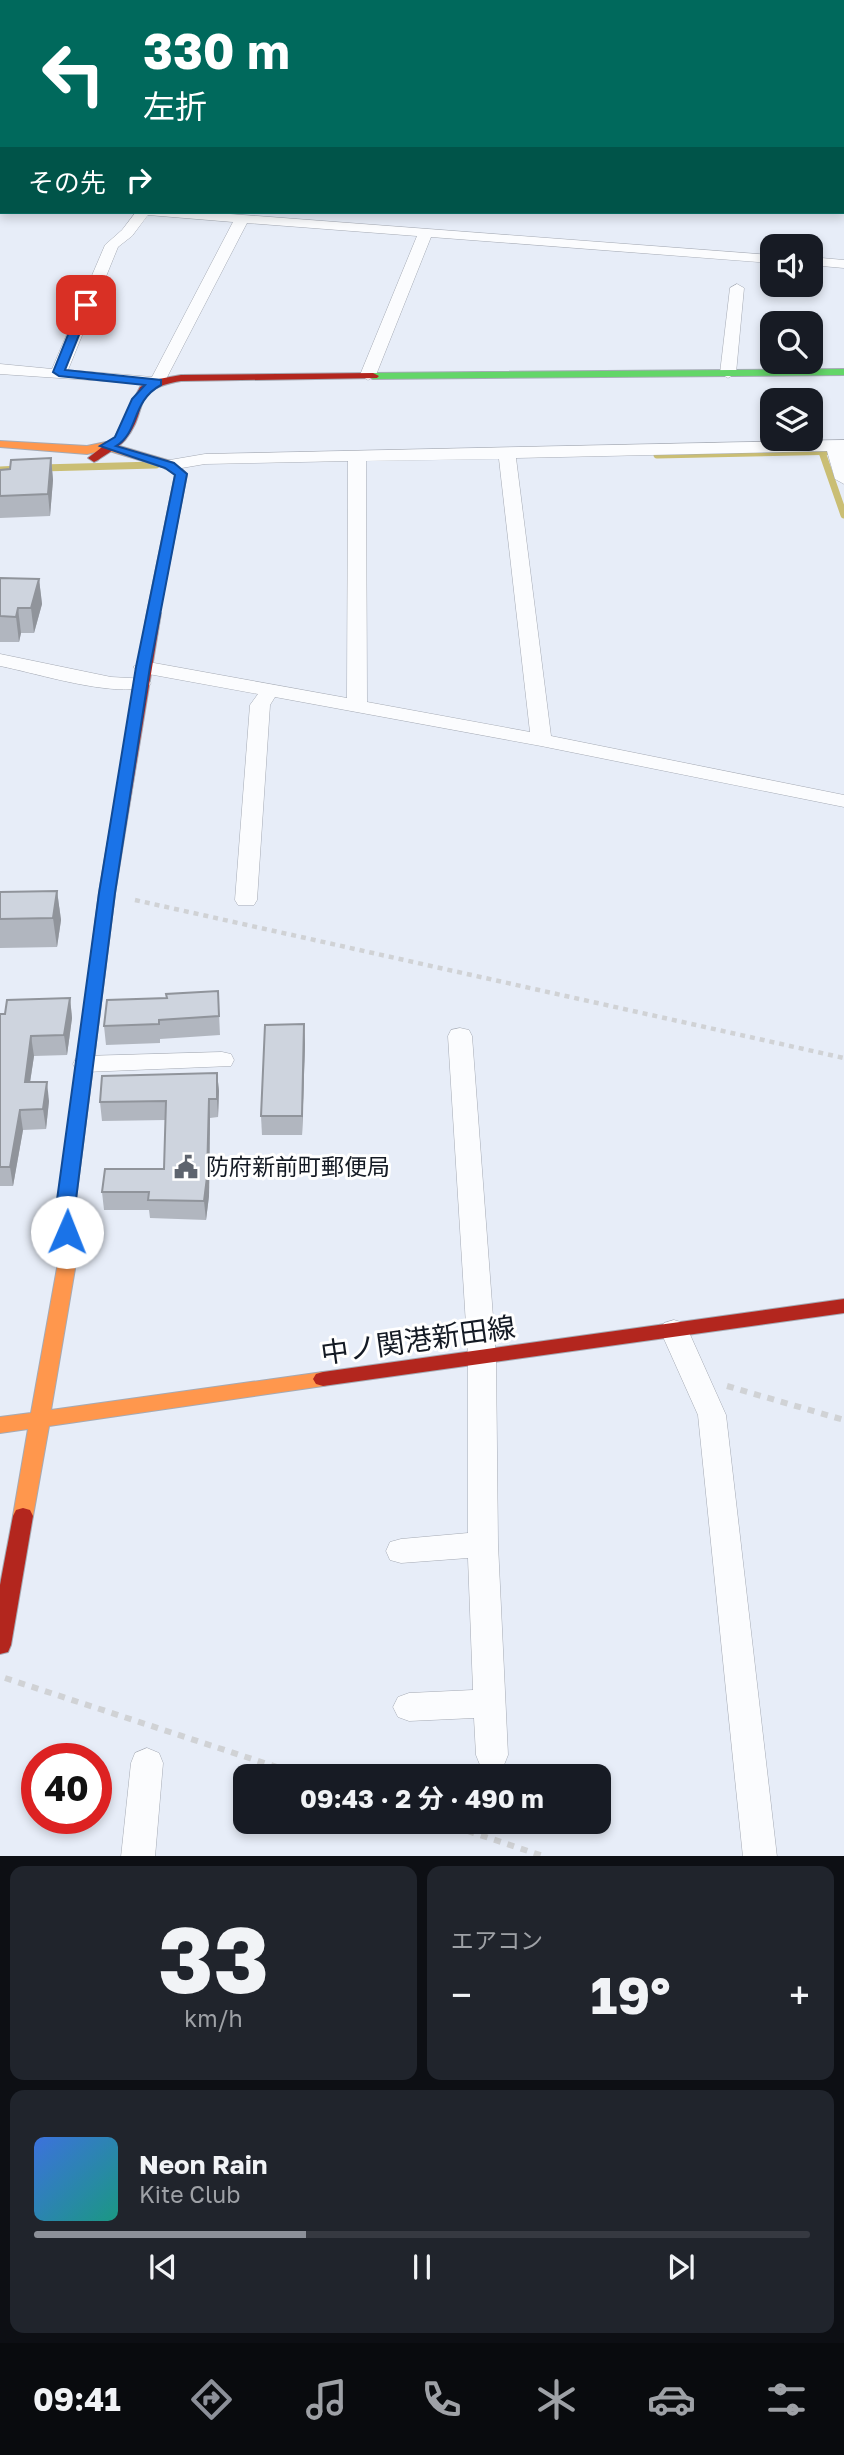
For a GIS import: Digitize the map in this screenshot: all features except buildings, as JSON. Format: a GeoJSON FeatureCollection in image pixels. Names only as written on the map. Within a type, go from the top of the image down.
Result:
{"type":"FeatureCollection","features":[{"type":"Feature","properties":{"kind":"street"},"geometry":{"type":"LineString","coordinates":[[59,372],[112,245],[127,233],[141,214]]}},
{"type":"Feature","properties":{"kind":"street"},"geometry":{"type":"LineString","coordinates":[[178,214],[760,258]]}},
{"type":"Feature","properties":{"kind":"street"},"geometry":{"type":"LineString","coordinates":[[0,444],[87,450],[106,446],[120,439],[137,399],[144,390],[157,383],[242,219]]}},
{"type":"Feature","properties":{"kind":"street"},"geometry":{"type":"LineString","coordinates":[[368,375],[426,233]]}},
{"type":"Feature","properties":{"kind":"street"},"geometry":{"type":"LineString","coordinates":[[823,262],[844,264]]}},
{"type":"Feature","properties":{"kind":"street"},"geometry":{"type":"LineString","coordinates":[[728,373],[737,288]]}},
{"type":"Feature","properties":{"kind":"street"},"geometry":{"type":"LineString","coordinates":[[0,369],[59,372],[157,383],[206,377],[844,372]]}},
{"type":"Feature","properties":{"kind":"street"},"geometry":{"type":"LineString","coordinates":[[170,465],[205,459],[799,448],[838,445],[844,479]]}},
{"type":"Feature","properties":{"kind":"street"},"geometry":{"type":"LineString","coordinates":[[56,465],[88,463],[106,446]]}},
{"type":"Feature","properties":{"kind":"street"},"geometry":{"type":"LineString","coordinates":[[0,1645],[68,1257],[66,1207],[107,893],[142,675],[181,474],[170,465],[106,446]]}},
{"type":"Feature","properties":{"kind":"street"},"geometry":{"type":"LineString","coordinates":[[507,453],[541,740]]}},
{"type":"Feature","properties":{"kind":"street"},"geometry":{"type":"LineString","coordinates":[[357,455],[357,705]]}},
{"type":"Feature","properties":{"kind":"street"},"geometry":{"type":"LineString","coordinates":[[0,660],[111,683],[142,675],[271,689],[844,801]]}},
{"type":"Feature","properties":{"kind":"street"},"geometry":{"type":"LineString","coordinates":[[246,900],[260,705],[271,689]]}},
{"type":"Feature","properties":{"kind":"street"},"geometry":{"type":"LineString","coordinates":[[460,1036],[482,1357],[483,1544],[492,1755]]}},
{"type":"Feature","properties":{"kind":"street"},"geometry":{"type":"LineString","coordinates":[[85,1064],[222,1060]]}},
{"type":"Feature","properties":{"kind":"street","name":"中ノ関港新田線"},"geometry":{"type":"LineString","coordinates":[[0,1425],[844,1306]]}},
{"type":"Feature","properties":{"kind":"street"},"geometry":{"type":"LineString","coordinates":[[674,1330],[712,1415],[760,1856]]}},
{"type":"Feature","properties":{"kind":"street"},"geometry":{"type":"LineString","coordinates":[[401,1551],[483,1544]]}},
{"type":"Feature","properties":{"kind":"street"},"geometry":{"type":"LineString","coordinates":[[409,1707],[491,1703]]}},
{"type":"Feature","properties":{"kind":"street"},"geometry":{"type":"LineString","coordinates":[[138,1856],[147,1763]]}},
{"type":"Feature","properties":{"kind":"path"},"geometry":{"type":"LineString","coordinates":[[107,893],[844,1058]]}},
{"type":"Feature","properties":{"kind":"path"},"geometry":{"type":"LineString","coordinates":[[698,1380],[844,1420]]}},
{"type":"Feature","properties":{"kind":"path"},"geometry":{"type":"LineString","coordinates":[[0,1676],[268,1764]]}},
{"type":"Feature","properties":{"kind":"path"},"geometry":{"type":"LineString","coordinates":[[477,1834],[543,1856]]}},
{"type":"Feature","properties":{"kind":"waterway"},"geometry":{"type":"LineString","coordinates":[[657,455],[844,451]]}},
{"type":"Feature","properties":{"kind":"waterway"},"geometry":{"type":"LineString","coordinates":[[822,452],[844,515]]}},
{"type":"Feature","properties":{"kind":"waterway"},"geometry":{"type":"LineString","coordinates":[[41,468],[156,465]]}},
{"type":"Feature","properties":{"kind":"waterway"},"geometry":{"type":"LineString","coordinates":[[0,470],[20,469]]}},
{"type":"Feature","properties":{"kind":"traffic: fast"},"geometry":{"type":"LineString","coordinates":[[373,376],[844,372]]}},
{"type":"Feature","properties":{"kind":"traffic: slow"},"geometry":{"type":"LineString","coordinates":[[0,444],[87,450],[106,446],[170,465],[181,474],[154,613]]}},
{"type":"Feature","properties":{"kind":"traffic: slow"},"geometry":{"type":"LineString","coordinates":[[23,1516],[68,1257],[66,1207],[97,972]]}},
{"type":"Feature","properties":{"kind":"traffic: slow"},"geometry":{"type":"LineString","coordinates":[[0,1425],[323,1379]]}},
{"type":"Feature","properties":{"kind":"traffic: jam"},"geometry":{"type":"LineString","coordinates":[[94,458],[120,439],[144,389],[157,382],[181,378],[373,376]]}},
{"type":"Feature","properties":{"kind":"traffic: jam"},"geometry":{"type":"LineString","coordinates":[[97,972],[107,893],[154,613]]}},
{"type":"Feature","properties":{"kind":"traffic: jam"},"geometry":{"type":"LineString","coordinates":[[323,1379],[844,1306]]}},
{"type":"Feature","properties":{"kind":"traffic: jam"},"geometry":{"type":"LineString","coordinates":[[0,1645],[23,1516]]}},
{"type":"Feature","properties":{"kind":"place","name":"防府新前町郵便局"},"geometry":{"type":"Point","coordinates":[186,1167]}},
{"type":"Feature","properties":{"kind":"route"},"geometry":{"type":"LineString","coordinates":[[67,1232],[66,1207],[107,893],[143,667],[181,474],[170,465],[106,446],[120,439],[137,399],[144,390],[157,383],[59,372],[86,305]]}}]}
